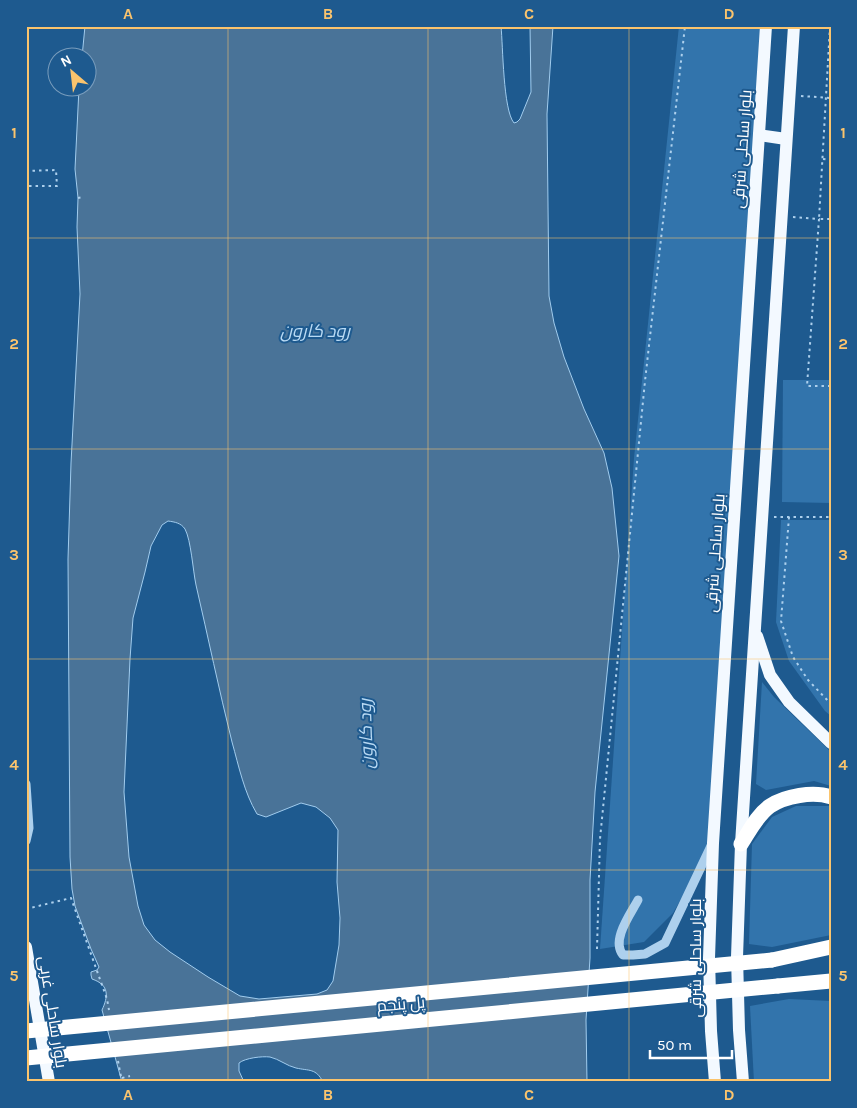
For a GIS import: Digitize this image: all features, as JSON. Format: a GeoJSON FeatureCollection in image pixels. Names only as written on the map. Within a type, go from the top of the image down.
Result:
{"type":"FeatureCollection","features":[{"type":"Feature","properties":{"kind":"highway"},"geometry":{"type":"LineString","coordinates":[[741,844],[770,806],[786,799],[807,794],[831,797]]}},
{"type":"Feature","properties":{"kind":"highway"},"geometry":{"type":"LineString","coordinates":[[772,960],[831,947]]}},
{"type":"Feature","properties":{"kind":"highway"},"geometry":{"type":"LineString","coordinates":[[772,960],[831,955]]}},
{"type":"Feature","properties":{"kind":"highway","name":"پل پنجم"},"geometry":{"type":"LineString","coordinates":[[26,1031],[772,960]]}},
{"type":"Feature","properties":{"kind":"highway"},"geometry":{"type":"LineString","coordinates":[[778,986],[831,981]]}},
{"type":"Feature","properties":{"kind":"highway"},"geometry":{"type":"LineString","coordinates":[[778,986],[831,988]]}},
{"type":"Feature","properties":{"kind":"highway","name":"پل پنجم"},"geometry":{"type":"LineString","coordinates":[[26,1058],[778,986]]}},
{"type":"Feature","properties":{"kind":"main road","name":"بلوار ساحلی شرقی"},"geometry":{"type":"LineString","coordinates":[[715,1082],[711,1032],[709,958],[713,843],[766,26]]}},
{"type":"Feature","properties":{"kind":"main road"},"geometry":{"type":"LineString","coordinates":[[743,1082],[737,958],[741,844],[794,26]]}},
{"type":"Feature","properties":{"kind":"main road"},"geometry":{"type":"LineString","coordinates":[[759,135],[786,139]]}},
{"type":"Feature","properties":{"kind":"main road"},"geometry":{"type":"LineString","coordinates":[[754,630],[770,675],[789,702],[831,743]]}},
{"type":"Feature","properties":{"kind":"main road","name":"بلوار ساحلی غربی"},"geometry":{"type":"LineString","coordinates":[[26,947],[49,1082]]}},
{"type":"Feature","properties":{"kind":"street"},"geometry":{"type":"LineString","coordinates":[[26,784],[29,828],[26,840]]}},
{"type":"Feature","properties":{"kind":"street"},"geometry":{"type":"LineString","coordinates":[[638,900],[618,942],[619,950],[623,955],[644,954],[665,943],[713,843]]}},
{"type":"Feature","properties":{"kind":"path"},"geometry":{"type":"LineString","coordinates":[[597,949],[601,830],[645,381],[684,26]]}},
{"type":"Feature","properties":{"kind":"path"},"geometry":{"type":"LineString","coordinates":[[830,26],[807,386],[831,386]]}},
{"type":"Feature","properties":{"kind":"path"},"geometry":{"type":"LineString","coordinates":[[789,96],[831,98]]}},
{"type":"Feature","properties":{"kind":"path"},"geometry":{"type":"LineString","coordinates":[[823,159],[831,160]]}},
{"type":"Feature","properties":{"kind":"path"},"geometry":{"type":"LineString","coordinates":[[26,170],[56,170],[57,186],[26,186]]}},
{"type":"Feature","properties":{"kind":"path"},"geometry":{"type":"LineString","coordinates":[[78,198],[84,197]]}},
{"type":"Feature","properties":{"kind":"path"},"geometry":{"type":"LineString","coordinates":[[781,216],[831,219]]}},
{"type":"Feature","properties":{"kind":"path"},"geometry":{"type":"LineString","coordinates":[[762,517],[831,517]]}},
{"type":"Feature","properties":{"kind":"path"},"geometry":{"type":"LineString","coordinates":[[789,517],[781,621],[793,657],[808,680],[831,704]]}},
{"type":"Feature","properties":{"kind":"path"},"geometry":{"type":"LineString","coordinates":[[26,909],[71,898],[107,999],[110,1018]]}},
{"type":"Feature","properties":{"kind":"path"},"geometry":{"type":"LineString","coordinates":[[117,1054],[122,1082]]}},
{"type":"Feature","properties":{"kind":"path"},"geometry":{"type":"LineString","coordinates":[[122,1078],[130,1076]]}},
{"type":"Feature","properties":{"kind":"shaded area"},"geometry":{"type":"Polygon","coordinates":[[[679,26],[767,26],[713,843],[673,913],[644,942],[600,949],[634,458],[679,26]]]}},
{"type":"Feature","properties":{"kind":"shaded area"},"geometry":{"type":"Polygon","coordinates":[[[783,380],[831,380],[831,503],[782,502],[783,380]]]}},
{"type":"Feature","properties":{"kind":"shaded area"},"geometry":{"type":"Polygon","coordinates":[[[781,520],[831,520],[831,716],[825,711],[789,661],[776,622],[781,520]]]}},
{"type":"Feature","properties":{"kind":"shaded area"},"geometry":{"type":"Polygon","coordinates":[[[762,682],[774,697],[831,752],[831,786],[814,781],[766,790],[756,784],[762,682]]]}},
{"type":"Feature","properties":{"kind":"shaded area"},"geometry":{"type":"Polygon","coordinates":[[[796,806],[831,806],[831,935],[772,947],[749,944],[752,844],[772,817],[796,806]]]}},
{"type":"Feature","properties":{"kind":"shaded area"},"geometry":{"type":"Polygon","coordinates":[[[789,999],[831,1001],[831,1082],[754,1082],[750,1006],[789,999]]]}},
{"type":"Feature","properties":{"kind":"water","name":"رود کارون"},"geometry":{"type":"Polygon","coordinates":[[[85,26],[501,26],[506,92],[510,116],[514,123],[520,119],[531,92],[530,26],[553,26],[547,114],[549,296],[554,323],[564,357],[584,409],[604,453],[612,488],[619,556],[595,792],[590,880],[590,958],[586,1020],[587,1082],[323,1082],[315,1072],[293,1067],[273,1058],[258,1057],[239,1063],[239,1071],[244,1082],[122,1082],[102,1010],[106,1001],[105,988],[92,979],[91,972],[99,967],[75,906],[70,857],[68,559],[80,294],[77,227],[78,198],[75,169],[79,98],[98,98],[98,48],[83,48],[85,26]],[[168,521],[162,525],[151,546],[133,618],[124,792],[129,857],[138,906],[144,925],[155,940],[170,952],[240,996],[259,999],[317,994],[327,990],[333,981],[339,945],[338,830],[330,818],[316,807],[301,803],[266,817],[257,814],[252,806],[232,742],[196,585],[187,534],[182,525],[168,521]]]}}]}
